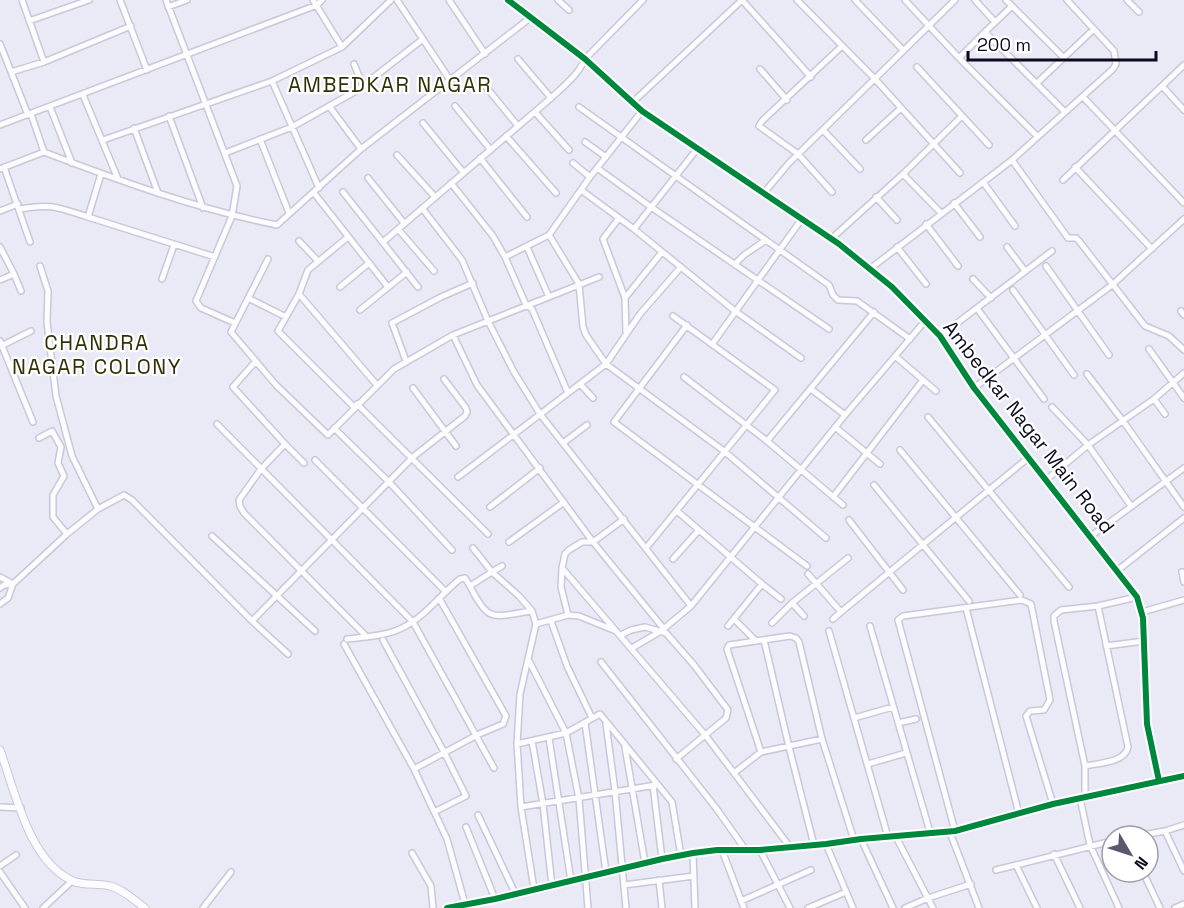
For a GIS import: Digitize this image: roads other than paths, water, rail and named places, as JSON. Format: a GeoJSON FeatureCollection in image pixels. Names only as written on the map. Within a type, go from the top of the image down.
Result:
{"type":"FeatureCollection","features":[{"type":"Feature","properties":{"kind":"street"},"geometry":{"type":"LineString","coordinates":[[22,0],[44,62]]}},
{"type":"Feature","properties":{"kind":"street"},"geometry":{"type":"LineString","coordinates":[[29,21],[89,0]]}},
{"type":"Feature","properties":{"kind":"street"},"geometry":{"type":"LineString","coordinates":[[120,0],[147,70]]}},
{"type":"Feature","properties":{"kind":"street"},"geometry":{"type":"LineString","coordinates":[[166,0],[237,186],[232,216],[196,301],[201,308],[235,323]]}},
{"type":"Feature","properties":{"kind":"street"},"geometry":{"type":"LineString","coordinates":[[168,7],[186,0]]}},
{"type":"Feature","properties":{"kind":"street"},"geometry":{"type":"LineString","coordinates":[[0,126],[322,0]]}},
{"type":"Feature","properties":{"kind":"street"},"geometry":{"type":"LineString","coordinates":[[103,140],[272,81],[342,47],[392,0]]}},
{"type":"Feature","properties":{"kind":"street"},"geometry":{"type":"LineString","coordinates":[[397,0],[450,80]]}},
{"type":"Feature","properties":{"kind":"street"},"geometry":{"type":"LineString","coordinates":[[449,0],[485,54]]}},
{"type":"Feature","properties":{"kind":"street","name":"Ambedkar Nagar Main Road"},"geometry":{"type":"LineString","coordinates":[[508,0],[585,58],[642,111],[871,268],[892,286],[940,336],[974,388],[1137,597],[1142,612],[1147,723],[1159,781]]}},
{"type":"Feature","properties":{"kind":"street"},"geometry":{"type":"LineString","coordinates":[[558,0],[569,10]]}},
{"type":"Feature","properties":{"kind":"street"},"geometry":{"type":"LineString","coordinates":[[383,242],[574,77],[585,58],[643,0]]}},
{"type":"Feature","properties":{"kind":"street"},"geometry":{"type":"LineString","coordinates":[[633,102],[742,0],[811,77]]}},
{"type":"Feature","properties":{"kind":"street"},"geometry":{"type":"LineString","coordinates":[[797,0],[874,79],[960,173]]}},
{"type":"Feature","properties":{"kind":"street"},"geometry":{"type":"LineString","coordinates":[[855,0],[903,50]]}},
{"type":"Feature","properties":{"kind":"street"},"geometry":{"type":"LineString","coordinates":[[905,0],[1037,136]]}},
{"type":"Feature","properties":{"kind":"street"},"geometry":{"type":"LineString","coordinates":[[763,194],[798,154],[955,0]]}},
{"type":"Feature","properties":{"kind":"street"},"geometry":{"type":"LineString","coordinates":[[975,0],[995,22]]}},
{"type":"Feature","properties":{"kind":"street"},"geometry":{"type":"LineString","coordinates":[[1006,0],[1064,57]]}},
{"type":"Feature","properties":{"kind":"street"},"geometry":{"type":"LineString","coordinates":[[871,268],[1012,160],[1064,111],[1083,97],[1116,64],[1114,51],[1067,0]]}},
{"type":"Feature","properties":{"kind":"street"},"geometry":{"type":"LineString","coordinates":[[1127,0],[1139,12]]}},
{"type":"Feature","properties":{"kind":"street"},"geometry":{"type":"LineString","coordinates":[[315,3],[342,47]]}},
{"type":"Feature","properties":{"kind":"street"},"geometry":{"type":"LineString","coordinates":[[959,58],[1012,6]]}},
{"type":"Feature","properties":{"kind":"street"},"geometry":{"type":"LineString","coordinates":[[30,242],[19,207],[2,168],[44,152],[118,180],[203,208],[277,225],[361,149],[530,18]]}},
{"type":"Feature","properties":{"kind":"street"},"geometry":{"type":"LineString","coordinates":[[11,72],[44,62],[131,26]]}},
{"type":"Feature","properties":{"kind":"street"},"geometry":{"type":"LineString","coordinates":[[1037,83],[1094,29]]}},
{"type":"Feature","properties":{"kind":"street"},"geometry":{"type":"LineString","coordinates":[[985,32],[1064,111]]}},
{"type":"Feature","properties":{"kind":"street"},"geometry":{"type":"LineString","coordinates":[[225,153],[292,127],[329,106],[363,86],[423,39]]}},
{"type":"Feature","properties":{"kind":"street"},"geometry":{"type":"LineString","coordinates":[[0,44],[44,152]]}},
{"type":"Feature","properties":{"kind":"street"},"geometry":{"type":"LineString","coordinates":[[832,192],[798,154],[759,126],[842,46]]}},
{"type":"Feature","properties":{"kind":"street"},"geometry":{"type":"LineString","coordinates":[[518,59],[551,98]]}},
{"type":"Feature","properties":{"kind":"street"},"geometry":{"type":"LineString","coordinates":[[354,64],[363,86]]}},
{"type":"Feature","properties":{"kind":"street"},"geometry":{"type":"LineString","coordinates":[[1063,180],[1184,65]]}},
{"type":"Feature","properties":{"kind":"street"},"geometry":{"type":"LineString","coordinates":[[917,67],[989,145]]}},
{"type":"Feature","properties":{"kind":"street"},"geometry":{"type":"LineString","coordinates":[[760,69],[787,100]]}},
{"type":"Feature","properties":{"kind":"street"},"geometry":{"type":"LineString","coordinates":[[272,81],[319,188]]}},
{"type":"Feature","properties":{"kind":"street"},"geometry":{"type":"LineString","coordinates":[[482,82],[518,126]]}},
{"type":"Feature","properties":{"kind":"street"},"geometry":{"type":"LineString","coordinates":[[1162,86],[1184,110]]}},
{"type":"Feature","properties":{"kind":"street"},"geometry":{"type":"LineString","coordinates":[[83,95],[118,180]]}},
{"type":"Feature","properties":{"kind":"street"},"geometry":{"type":"LineString","coordinates":[[1083,97],[1184,202]]}},
{"type":"Feature","properties":{"kind":"street"},"geometry":{"type":"LineString","coordinates":[[329,106],[361,149]]}},
{"type":"Feature","properties":{"kind":"street"},"geometry":{"type":"LineString","coordinates":[[455,106],[490,149]]}},
{"type":"Feature","properties":{"kind":"street"},"geometry":{"type":"LineString","coordinates":[[50,107],[72,163]]}},
{"type":"Feature","properties":{"kind":"street"},"geometry":{"type":"LineString","coordinates":[[579,107],[829,285],[838,300],[857,301],[910,339]]}},
{"type":"Feature","properties":{"kind":"street"},"geometry":{"type":"LineString","coordinates":[[866,140],[901,108]]}},
{"type":"Feature","properties":{"kind":"street"},"geometry":{"type":"LineString","coordinates":[[505,257],[549,235],[590,177],[642,111]]}},
{"type":"Feature","properties":{"kind":"street"},"geometry":{"type":"LineString","coordinates":[[535,112],[569,150]]}},
{"type":"Feature","properties":{"kind":"street"},"geometry":{"type":"LineString","coordinates":[[169,116],[203,208]]}},
{"type":"Feature","properties":{"kind":"street"},"geometry":{"type":"LineString","coordinates":[[831,239],[903,174],[962,116]]}},
{"type":"Feature","properties":{"kind":"street"},"geometry":{"type":"LineString","coordinates":[[423,123],[463,172]]}},
{"type":"Feature","properties":{"kind":"street"},"geometry":{"type":"LineString","coordinates":[[134,128],[158,193]]}},
{"type":"Feature","properties":{"kind":"street"},"geometry":{"type":"LineString","coordinates":[[823,130],[860,169]]}},
{"type":"Feature","properties":{"kind":"street"},"geometry":{"type":"LineString","coordinates":[[506,136],[556,193]]}},
{"type":"Feature","properties":{"kind":"street"},"geometry":{"type":"LineString","coordinates":[[260,139],[289,213]]}},
{"type":"Feature","properties":{"kind":"street"},"geometry":{"type":"LineString","coordinates":[[585,142],[606,157]]}},
{"type":"Feature","properties":{"kind":"street"},"geometry":{"type":"LineString","coordinates":[[634,229],[698,149]]}},
{"type":"Feature","properties":{"kind":"street"},"geometry":{"type":"LineString","coordinates":[[397,155],[435,197]]}},
{"type":"Feature","properties":{"kind":"street"},"geometry":{"type":"LineString","coordinates":[[480,158],[527,217]]}},
{"type":"Feature","properties":{"kind":"street"},"geometry":{"type":"LineString","coordinates":[[1012,160],[1068,238],[1076,238],[1079,241],[1145,326],[1169,336],[1184,350]]}},
{"type":"Feature","properties":{"kind":"street"},"geometry":{"type":"LineString","coordinates":[[573,163],[590,177]]}},
{"type":"Feature","properties":{"kind":"street"},"geometry":{"type":"LineString","coordinates":[[1076,167],[1152,249]]}},
{"type":"Feature","properties":{"kind":"street"},"geometry":{"type":"LineString","coordinates":[[597,168],[829,329]]}},
{"type":"Feature","properties":{"kind":"street"},"geometry":{"type":"LineString","coordinates":[[88,217],[101,174]]}},
{"type":"Feature","properties":{"kind":"street"},"geometry":{"type":"LineString","coordinates":[[903,174],[940,213]]}},
{"type":"Feature","properties":{"kind":"street"},"geometry":{"type":"LineString","coordinates":[[368,178],[404,223]]}},
{"type":"Feature","properties":{"kind":"street"},"geometry":{"type":"LineString","coordinates":[[983,182],[1015,226]]}},
{"type":"Feature","properties":{"kind":"street"},"geometry":{"type":"LineString","coordinates":[[451,183],[493,236],[505,257],[526,305],[532,309],[568,393]]}},
{"type":"Feature","properties":{"kind":"street"},"geometry":{"type":"LineString","coordinates":[[581,190],[634,229],[735,311],[801,358]]}},
{"type":"Feature","properties":{"kind":"street"},"geometry":{"type":"LineString","coordinates":[[343,192],[418,287]]}},
{"type":"Feature","properties":{"kind":"street"},"geometry":{"type":"LineString","coordinates":[[314,193],[388,287]]}},
{"type":"Feature","properties":{"kind":"street"},"geometry":{"type":"LineString","coordinates":[[876,197],[897,220]]}},
{"type":"Feature","properties":{"kind":"street"},"geometry":{"type":"LineString","coordinates":[[954,203],[980,237]]}},
{"type":"Feature","properties":{"kind":"street"},"geometry":{"type":"LineString","coordinates":[[0,211],[19,207],[52,206],[215,258]]}},
{"type":"Feature","properties":{"kind":"street"},"geometry":{"type":"LineString","coordinates":[[422,208],[459,256],[514,372],[540,414],[691,606]]}},
{"type":"Feature","properties":{"kind":"street"},"geometry":{"type":"LineString","coordinates":[[619,218],[603,239],[625,298],[626,335]]}},
{"type":"Feature","properties":{"kind":"street"},"geometry":{"type":"LineString","coordinates":[[974,388],[1112,285],[1184,219]]}},
{"type":"Feature","properties":{"kind":"street"},"geometry":{"type":"LineString","coordinates":[[713,343],[801,220]]}},
{"type":"Feature","properties":{"kind":"street"},"geometry":{"type":"LineString","coordinates":[[926,224],[958,266]]}},
{"type":"Feature","properties":{"kind":"street"},"geometry":{"type":"LineString","coordinates":[[398,229],[434,271]]}},
{"type":"Feature","properties":{"kind":"street"},"geometry":{"type":"LineString","coordinates":[[549,235],[579,284],[583,327],[606,364],[724,451],[826,538]]}},
{"type":"Feature","properties":{"kind":"street"},"geometry":{"type":"LineString","coordinates":[[348,237],[308,270],[299,294],[278,331],[355,406],[413,457],[488,534]]}},
{"type":"Feature","properties":{"kind":"street"},"geometry":{"type":"LineString","coordinates":[[735,264],[766,240]]}},
{"type":"Feature","properties":{"kind":"street"},"geometry":{"type":"LineString","coordinates":[[299,241],[318,261]]}},
{"type":"Feature","properties":{"kind":"street"},"geometry":{"type":"LineString","coordinates":[[162,279],[174,245]]}},
{"type":"Feature","properties":{"kind":"street"},"geometry":{"type":"LineString","coordinates":[[0,247],[21,291]]}},
{"type":"Feature","properties":{"kind":"street"},"geometry":{"type":"LineString","coordinates":[[527,247],[549,297]]}},
{"type":"Feature","properties":{"kind":"street"},"geometry":{"type":"LineString","coordinates":[[897,247],[926,284]]}},
{"type":"Feature","properties":{"kind":"street"},"geometry":{"type":"LineString","coordinates":[[1007,247],[1025,271]]}},
{"type":"Feature","properties":{"kind":"street"},"geometry":{"type":"LineString","coordinates":[[940,336],[1052,251]]}},
{"type":"Feature","properties":{"kind":"street"},"geometry":{"type":"LineString","coordinates":[[625,298],[662,252]]}},
{"type":"Feature","properties":{"kind":"street"},"geometry":{"type":"LineString","coordinates":[[268,259],[231,332],[276,385],[328,435],[376,384],[406,362],[453,335],[599,277]]}},
{"type":"Feature","properties":{"kind":"street"},"geometry":{"type":"LineString","coordinates":[[340,287],[369,264]]}},
{"type":"Feature","properties":{"kind":"street"},"geometry":{"type":"LineString","coordinates":[[40,266],[48,291],[46,322],[56,396],[72,456],[98,509]]}},
{"type":"Feature","properties":{"kind":"street"},"geometry":{"type":"LineString","coordinates":[[1047,266],[1109,355]]}},
{"type":"Feature","properties":{"kind":"street"},"geometry":{"type":"LineString","coordinates":[[458,477],[606,364],[640,314],[680,268]]}},
{"type":"Feature","properties":{"kind":"street"},"geometry":{"type":"LineString","coordinates":[[360,310],[407,272]]}},
{"type":"Feature","properties":{"kind":"street"},"geometry":{"type":"LineString","coordinates":[[0,280],[14,274]]}},
{"type":"Feature","properties":{"kind":"street"},"geometry":{"type":"LineString","coordinates":[[973,279],[991,298]]}},
{"type":"Feature","properties":{"kind":"street"},"geometry":{"type":"LineString","coordinates":[[406,362],[392,323],[473,283]]}},
{"type":"Feature","properties":{"kind":"street"},"geometry":{"type":"LineString","coordinates":[[1013,290],[1074,375]]}},
{"type":"Feature","properties":{"kind":"street"},"geometry":{"type":"LineString","coordinates":[[299,294],[376,384]]}},
{"type":"Feature","properties":{"kind":"street"},"geometry":{"type":"LineString","coordinates":[[248,298],[286,317]]}},
{"type":"Feature","properties":{"kind":"street"},"geometry":{"type":"LineString","coordinates":[[979,311],[1044,399]]}},
{"type":"Feature","properties":{"kind":"street"},"geometry":{"type":"LineString","coordinates":[[767,441],[874,312]]}},
{"type":"Feature","properties":{"kind":"street"},"geometry":{"type":"LineString","coordinates":[[646,548],[775,390],[673,316]]}},
{"type":"Feature","properties":{"kind":"street"},"geometry":{"type":"LineString","coordinates":[[632,648],[662,630],[691,606],[835,427],[925,321]]}},
{"type":"Feature","properties":{"kind":"street"},"geometry":{"type":"LineString","coordinates":[[687,326],[614,422],[807,566]]}},
{"type":"Feature","properties":{"kind":"street"},"geometry":{"type":"LineString","coordinates":[[32,331],[1,344],[33,422]]}},
{"type":"Feature","properties":{"kind":"street"},"geometry":{"type":"LineString","coordinates":[[453,335],[473,378],[593,542],[728,710],[726,718],[676,759]]}},
{"type":"Feature","properties":{"kind":"street"},"geometry":{"type":"LineString","coordinates":[[1149,350],[1184,398]]}},
{"type":"Feature","properties":{"kind":"street"},"geometry":{"type":"LineString","coordinates":[[895,356],[936,391]]}},
{"type":"Feature","properties":{"kind":"street"},"geometry":{"type":"LineString","coordinates":[[256,361],[233,387],[304,463]]}},
{"type":"Feature","properties":{"kind":"street"},"geometry":{"type":"LineString","coordinates":[[1046,480],[1088,446],[1154,399],[1184,373]]}},
{"type":"Feature","properties":{"kind":"street"},"geometry":{"type":"LineString","coordinates":[[1087,374],[1184,507]]}},
{"type":"Feature","properties":{"kind":"street"},"geometry":{"type":"LineString","coordinates":[[684,377],[767,441],[843,506]]}},
{"type":"Feature","properties":{"kind":"street"},"geometry":{"type":"LineString","coordinates":[[252,621],[413,457],[443,431],[465,416],[466,408],[444,379]]}},
{"type":"Feature","properties":{"kind":"street"},"geometry":{"type":"LineString","coordinates":[[833,497],[923,380]]}},
{"type":"Feature","properties":{"kind":"street"},"geometry":{"type":"LineString","coordinates":[[580,384],[593,398]]}},
{"type":"Feature","properties":{"kind":"street"},"geometry":{"type":"LineString","coordinates":[[413,388],[456,446]]}},
{"type":"Feature","properties":{"kind":"street"},"geometry":{"type":"LineString","coordinates":[[811,389],[845,415]]}},
{"type":"Feature","properties":{"kind":"street"},"geometry":{"type":"LineString","coordinates":[[1154,399],[1165,414]]}},
{"type":"Feature","properties":{"kind":"street"},"geometry":{"type":"LineString","coordinates":[[1052,406],[1088,446],[1131,506]]}},
{"type":"Feature","properties":{"kind":"street"},"geometry":{"type":"LineString","coordinates":[[928,417],[1069,587]]}},
{"type":"Feature","properties":{"kind":"street"},"geometry":{"type":"LineString","coordinates":[[218,424],[413,622],[494,768]]}},
{"type":"Feature","properties":{"kind":"street"},"geometry":{"type":"LineString","coordinates":[[563,443],[587,425]]}},
{"type":"Feature","properties":{"kind":"street"},"geometry":{"type":"LineString","coordinates":[[835,427],[880,464]]}},
{"type":"Feature","properties":{"kind":"street"},"geometry":{"type":"LineString","coordinates":[[334,428],[452,550]]}},
{"type":"Feature","properties":{"kind":"street"},"geometry":{"type":"LineString","coordinates":[[39,438],[52,431],[61,447],[58,463],[64,476],[52,495],[53,517],[67,534]]}},
{"type":"Feature","properties":{"kind":"street"},"geometry":{"type":"LineString","coordinates":[[285,444],[261,469],[239,500],[240,506],[244,513],[301,572],[367,637]]}},
{"type":"Feature","properties":{"kind":"street"},"geometry":{"type":"LineString","coordinates":[[900,450],[1020,594]]}},
{"type":"Feature","properties":{"kind":"street"},"geometry":{"type":"LineString","coordinates":[[833,619],[1028,459]]}},
{"type":"Feature","properties":{"kind":"street"},"geometry":{"type":"LineString","coordinates":[[315,460],[445,591]]}},
{"type":"Feature","properties":{"kind":"street"},"geometry":{"type":"LineString","coordinates":[[490,507],[540,468]]}},
{"type":"Feature","properties":{"kind":"street"},"geometry":{"type":"LineString","coordinates":[[1091,536],[1184,468]]}},
{"type":"Feature","properties":{"kind":"street"},"geometry":{"type":"LineString","coordinates":[[874,485],[969,601]]}},
{"type":"Feature","properties":{"kind":"street"},"geometry":{"type":"LineString","coordinates":[[0,604],[8,598],[13,584],[67,534],[98,509],[124,495],[132,500],[252,621],[288,654]]}},
{"type":"Feature","properties":{"kind":"street"},"geometry":{"type":"LineString","coordinates":[[509,542],[564,502]]}},
{"type":"Feature","properties":{"kind":"street"},"geometry":{"type":"LineString","coordinates":[[677,511],[781,599]]}},
{"type":"Feature","properties":{"kind":"street"},"geometry":{"type":"LineString","coordinates":[[568,615],[561,587],[565,554],[582,542],[593,542],[624,519]]}},
{"type":"Feature","properties":{"kind":"street"},"geometry":{"type":"LineString","coordinates":[[849,520],[903,590]]}},
{"type":"Feature","properties":{"kind":"street"},"geometry":{"type":"LineString","coordinates":[[1118,570],[1183,520]]}},
{"type":"Feature","properties":{"kind":"street"},"geometry":{"type":"LineString","coordinates":[[673,559],[699,530]]}},
{"type":"Feature","properties":{"kind":"street"},"geometry":{"type":"LineString","coordinates":[[212,536],[315,631]]}},
{"type":"Feature","properties":{"kind":"street"},"geometry":{"type":"LineString","coordinates":[[473,548],[492,572],[511,588],[532,611],[536,624],[520,694],[517,744],[521,807],[534,890]]}},
{"type":"Feature","properties":{"kind":"street"},"geometry":{"type":"LineString","coordinates":[[772,624],[792,603],[848,558]]}},
{"type":"Feature","properties":{"kind":"street"},"geometry":{"type":"LineString","coordinates":[[470,586],[502,566]]}},
{"type":"Feature","properties":{"kind":"street"},"geometry":{"type":"LineString","coordinates":[[562,568],[706,736],[790,847]]}},
{"type":"Feature","properties":{"kind":"street"},"geometry":{"type":"LineString","coordinates":[[1182,572],[1184,582]]}},
{"type":"Feature","properties":{"kind":"street"},"geometry":{"type":"LineString","coordinates":[[808,574],[841,612]]}},
{"type":"Feature","properties":{"kind":"street"},"geometry":{"type":"LineString","coordinates":[[0,577],[13,584]]}},
{"type":"Feature","properties":{"kind":"street"},"geometry":{"type":"LineString","coordinates":[[465,903],[447,839],[414,769],[345,642],[390,632],[413,622],[462,578],[470,586],[479,604],[488,614],[498,616],[532,611]]}},
{"type":"Feature","properties":{"kind":"street"},"geometry":{"type":"LineString","coordinates":[[0,588],[13,584]]}},
{"type":"Feature","properties":{"kind":"street"},"geometry":{"type":"LineString","coordinates":[[728,626],[762,584]]}},
{"type":"Feature","properties":{"kind":"street"},"geometry":{"type":"LineString","coordinates":[[1119,908],[1090,845],[1083,797],[1085,766],[1054,616],[1061,610],[1098,606],[1137,597]]}},
{"type":"Feature","properties":{"kind":"street"},"geometry":{"type":"LineString","coordinates":[[414,769],[477,735],[503,724],[506,716],[440,598]]}},
{"type":"Feature","properties":{"kind":"street"},"geometry":{"type":"LineString","coordinates":[[979,908],[952,831],[898,620],[903,616],[1022,600],[1031,604],[1050,700],[1044,710],[1030,711],[1026,716],[1053,804]]}},
{"type":"Feature","properties":{"kind":"street"},"geometry":{"type":"LineString","coordinates":[[1142,612],[1184,600]]}},
{"type":"Feature","properties":{"kind":"street"},"geometry":{"type":"LineString","coordinates":[[792,603],[804,616]]}},
{"type":"Feature","properties":{"kind":"street"},"geometry":{"type":"LineString","coordinates":[[1085,766],[1122,758],[1128,752],[1098,606]]}},
{"type":"Feature","properties":{"kind":"street"},"geometry":{"type":"LineString","coordinates":[[966,608],[1019,814]]}},
{"type":"Feature","properties":{"kind":"street"},"geometry":{"type":"LineString","coordinates":[[536,624],[568,615],[579,616],[619,633],[645,627],[662,630]]}},
{"type":"Feature","properties":{"kind":"street"},"geometry":{"type":"LineString","coordinates":[[734,619],[756,641]]}},
{"type":"Feature","properties":{"kind":"street"},"geometry":{"type":"LineString","coordinates":[[551,621],[567,666],[592,718]]}},
{"type":"Feature","properties":{"kind":"street"},"geometry":{"type":"LineString","coordinates":[[870,626],[930,832]]}},
{"type":"Feature","properties":{"kind":"street"},"geometry":{"type":"LineString","coordinates":[[829,630],[892,837],[933,908]]}},
{"type":"Feature","properties":{"kind":"street"},"geometry":{"type":"LineString","coordinates":[[761,753],[727,649],[732,644],[790,636],[799,642],[822,739],[858,839],[893,908]]}},
{"type":"Feature","properties":{"kind":"street"},"geometry":{"type":"LineString","coordinates":[[383,640],[466,796],[434,812]]}},
{"type":"Feature","properties":{"kind":"street"},"geometry":{"type":"LineString","coordinates":[[765,640],[814,845]]}},
{"type":"Feature","properties":{"kind":"street"},"geometry":{"type":"LineString","coordinates":[[1106,646],[1144,641]]}},
{"type":"Feature","properties":{"kind":"street"},"geometry":{"type":"LineString","coordinates":[[528,659],[566,733],[579,798],[588,908]]}},
{"type":"Feature","properties":{"kind":"street"},"geometry":{"type":"LineString","coordinates":[[601,662],[716,808],[745,849]]}},
{"type":"Feature","properties":{"kind":"street"},"geometry":{"type":"LineString","coordinates":[[854,718],[893,707]]}},
{"type":"Feature","properties":{"kind":"street"},"geometry":{"type":"LineString","coordinates":[[517,744],[566,733],[600,714],[654,785],[674,806],[681,856]]}},
{"type":"Feature","properties":{"kind":"street"},"geometry":{"type":"LineString","coordinates":[[898,723],[916,719]]}},
{"type":"Feature","properties":{"kind":"street"},"geometry":{"type":"LineString","coordinates":[[585,723],[606,872]]}},
{"type":"Feature","properties":{"kind":"street"},"geometry":{"type":"LineString","coordinates":[[606,723],[626,908]]}},
{"type":"Feature","properties":{"kind":"street"},"geometry":{"type":"LineString","coordinates":[[549,738],[571,880]]}},
{"type":"Feature","properties":{"kind":"street"},"geometry":{"type":"LineString","coordinates":[[734,773],[761,753],[822,739]]}},
{"type":"Feature","properties":{"kind":"street"},"geometry":{"type":"LineString","coordinates":[[532,741],[543,804],[552,886]]}},
{"type":"Feature","properties":{"kind":"street"},"geometry":{"type":"LineString","coordinates":[[625,746],[645,863]]}},
{"type":"Feature","properties":{"kind":"street"},"geometry":{"type":"LineString","coordinates":[[0,750],[29,832],[51,864],[72,881],[111,886],[119,889],[145,908]]}},
{"type":"Feature","properties":{"kind":"street"},"geometry":{"type":"LineString","coordinates":[[868,764],[906,753]]}},
{"type":"Feature","properties":{"kind":"street"},"geometry":{"type":"LineString","coordinates":[[447,908],[693,854],[722,850],[760,850],[952,831],[1053,804],[1184,776]]}},
{"type":"Feature","properties":{"kind":"street"},"geometry":{"type":"LineString","coordinates":[[521,807],[654,785]]}},
{"type":"Feature","properties":{"kind":"street"},"geometry":{"type":"LineString","coordinates":[[654,785],[662,859]]}},
{"type":"Feature","properties":{"kind":"street"},"geometry":{"type":"LineString","coordinates":[[0,807],[21,808]]}},
{"type":"Feature","properties":{"kind":"street"},"geometry":{"type":"LineString","coordinates":[[478,815],[515,893]]}},
{"type":"Feature","properties":{"kind":"street"},"geometry":{"type":"LineString","coordinates":[[1160,832],[1184,825]]}},
{"type":"Feature","properties":{"kind":"street"},"geometry":{"type":"LineString","coordinates":[[466,827],[495,899]]}},
{"type":"Feature","properties":{"kind":"street"},"geometry":{"type":"LineString","coordinates":[[1165,831],[1184,871]]}},
{"type":"Feature","properties":{"kind":"street"},"geometry":{"type":"LineString","coordinates":[[996,870],[1100,843]]}},
{"type":"Feature","properties":{"kind":"street"},"geometry":{"type":"LineString","coordinates":[[826,844],[854,908]]}},
{"type":"Feature","properties":{"kind":"street"},"geometry":{"type":"LineString","coordinates":[[722,850],[744,908]]}},
{"type":"Feature","properties":{"kind":"street"},"geometry":{"type":"LineString","coordinates":[[760,850],[790,908]]}},
{"type":"Feature","properties":{"kind":"street"},"geometry":{"type":"LineString","coordinates":[[412,853],[431,886],[433,908]]}},
{"type":"Feature","properties":{"kind":"street"},"geometry":{"type":"LineString","coordinates":[[693,854],[695,908]]}},
{"type":"Feature","properties":{"kind":"street"},"geometry":{"type":"LineString","coordinates":[[1054,854],[1080,908]]}},
{"type":"Feature","properties":{"kind":"street"},"geometry":{"type":"LineString","coordinates":[[0,866],[16,855]]}},
{"type":"Feature","properties":{"kind":"street"},"geometry":{"type":"LineString","coordinates":[[1016,864],[1037,908]]}},
{"type":"Feature","properties":{"kind":"street"},"geometry":{"type":"LineString","coordinates":[[741,901],[811,870]]}},
{"type":"Feature","properties":{"kind":"street"},"geometry":{"type":"LineString","coordinates":[[0,872],[25,908]]}},
{"type":"Feature","properties":{"kind":"street"},"geometry":{"type":"LineString","coordinates":[[204,908],[231,872]]}},
{"type":"Feature","properties":{"kind":"street"},"geometry":{"type":"LineString","coordinates":[[624,885],[694,876]]}},
{"type":"Feature","properties":{"kind":"street"},"geometry":{"type":"LineString","coordinates":[[659,880],[662,908]]}},
{"type":"Feature","properties":{"kind":"street"},"geometry":{"type":"LineString","coordinates":[[43,908],[72,881]]}},
{"type":"Feature","properties":{"kind":"street"},"geometry":{"type":"LineString","coordinates":[[905,908],[970,884]]}},
{"type":"Feature","properties":{"kind":"street"},"geometry":{"type":"LineString","coordinates":[[1149,884],[1160,908]]}},
{"type":"Feature","properties":{"kind":"street"},"geometry":{"type":"LineString","coordinates":[[808,908],[846,892]]}},
{"type":"Feature","properties":{"kind":"street"},"geometry":{"type":"LineString","coordinates":[[1175,908],[1184,904]]}},
{"type":"Feature","properties":{"kind":"district","name":"AMBEDKAR NAGAR"},"geometry":{"type":"Point","coordinates":[390,84]}},
{"type":"Feature","properties":{"kind":"district","name":"CHANDRA NAGAR COLONY"},"geometry":{"type":"Point","coordinates":[97,354]}}]}
